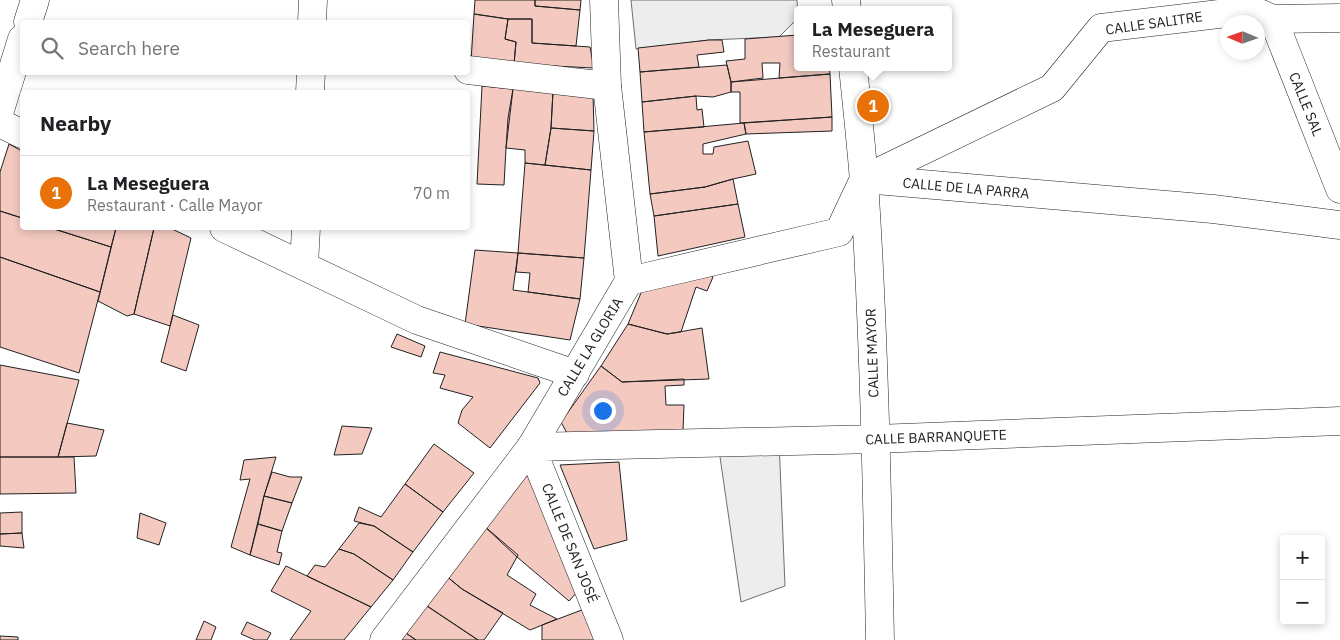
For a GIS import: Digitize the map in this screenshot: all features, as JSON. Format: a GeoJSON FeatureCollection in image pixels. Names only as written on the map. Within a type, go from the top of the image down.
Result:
{"type":"FeatureCollection","features":[{"type":"Feature","properties":{"kind":"street"},"geometry":{"type":"LineString","coordinates":[[29,20],[35,0]]}},
{"type":"Feature","properties":{"kind":"street"},"geometry":{"type":"LineString","coordinates":[[312,20],[313,0]]}},
{"type":"Feature","properties":{"kind":"street","name":"CALLE LA GLORIA"},"geometry":{"type":"LineString","coordinates":[[384,640],[531,447],[629,281],[607,86],[604,0]]}},
{"type":"Feature","properties":{"kind":"street","name":"CALLE SALITRE"},"geometry":{"type":"LineString","coordinates":[[864,179],[1052,88],[1101,28],[1259,10],[1340,18]]}},
{"type":"Feature","properties":{"kind":"street","name":"CALLE SAL"},"geometry":{"type":"LineString","coordinates":[[1259,10],[1340,190]]}},
{"type":"Feature","properties":{"kind":"street"},"geometry":{"type":"LineString","coordinates":[[0,110],[20,45]]}},
{"type":"Feature","properties":{"kind":"street"},"geometry":{"type":"LineString","coordinates":[[470,70],[607,86]]}},
{"type":"Feature","properties":{"kind":"street","name":"CALLE MAYOR"},"geometry":{"type":"LineString","coordinates":[[853,71],[864,179],[876,440],[880,640]]}},
{"type":"Feature","properties":{"kind":"street"},"geometry":{"type":"LineString","coordinates":[[310,90],[311,75]]}},
{"type":"Feature","properties":{"kind":"street"},"geometry":{"type":"LineString","coordinates":[[0,123],[20,133]]}},
{"type":"Feature","properties":{"kind":"street"},"geometry":{"type":"LineString","coordinates":[[629,281],[839,232],[864,179]]}},
{"type":"Feature","properties":{"kind":"street","name":"CALLE DE LA PARRA"},"geometry":{"type":"LineString","coordinates":[[864,179],[1213,209],[1340,225]]}},
{"type":"Feature","properties":{"kind":"street"},"geometry":{"type":"LineString","coordinates":[[228,230],[417,320],[575,374]]}},
{"type":"Feature","properties":{"kind":"street"},"geometry":{"type":"LineString","coordinates":[[304,265],[306,230]]}},
{"type":"Feature","properties":{"kind":"street","name":"CALLE BARRANQUETE"},"geometry":{"type":"LineString","coordinates":[[531,447],[876,440],[1340,421]]}},
{"type":"Feature","properties":{"kind":"street","name":"CALLE DE SAN JOSÉ"},"geometry":{"type":"LineString","coordinates":[[531,447],[609,640]]}},
{"type":"Feature","properties":{"kind":"shaded area"},"geometry":{"type":"Polygon","coordinates":[[[631,0],[797,0],[797,6],[794,6],[794,22],[779,37],[709,40],[636,49],[631,0]]]}},
{"type":"Feature","properties":{"kind":"shaded area"},"geometry":{"type":"Polygon","coordinates":[[[779,441],[785,586],[741,602],[718,443],[779,441]]]}},
{"type":"Feature","properties":{"kind":"building"},"geometry":{"type":"Polygon","coordinates":[[[475,0],[535,0],[535,6],[580,10],[576,46],[532,43],[532,19],[508,19],[474,14],[475,0]]]}},
{"type":"Feature","properties":{"kind":"building"},"geometry":{"type":"Polygon","coordinates":[[[535,0],[581,0],[580,10],[535,6],[535,0]]]}},
{"type":"Feature","properties":{"kind":"building"},"geometry":{"type":"Polygon","coordinates":[[[474,14],[508,19],[505,39],[516,42],[514,64],[471,61],[474,14]]]}},
{"type":"Feature","properties":{"kind":"building"},"geometry":{"type":"Polygon","coordinates":[[[508,19],[532,19],[532,43],[590,47],[594,68],[514,64],[516,42],[505,39],[508,19]]]}},
{"type":"Feature","properties":{"kind":"building"},"geometry":{"type":"Polygon","coordinates":[[[794,35],[794,71],[830,71],[830,74],[779,78],[780,63],[762,63],[763,78],[731,82],[726,61],[745,59],[745,39],[794,35]]]}},
{"type":"Feature","properties":{"kind":"building"},"geometry":{"type":"Polygon","coordinates":[[[722,40],[724,52],[697,55],[699,67],[640,72],[638,48],[722,40]]]}},
{"type":"Feature","properties":{"kind":"building"},"geometry":{"type":"Polygon","coordinates":[[[727,65],[731,92],[713,97],[696,96],[642,102],[640,72],[727,65]]]}},
{"type":"Feature","properties":{"kind":"building"},"geometry":{"type":"Polygon","coordinates":[[[830,74],[832,117],[740,123],[740,92],[731,92],[731,82],[830,74]]]}},
{"type":"Feature","properties":{"kind":"building"},"geometry":{"type":"Polygon","coordinates":[[[482,86],[513,89],[504,185],[477,184],[482,86]]]}},
{"type":"Feature","properties":{"kind":"building"},"geometry":{"type":"Polygon","coordinates":[[[513,89],[553,91],[551,128],[545,165],[525,163],[525,150],[506,148],[508,118],[513,89]]]}},
{"type":"Feature","properties":{"kind":"building"},"geometry":{"type":"Polygon","coordinates":[[[553,91],[593,94],[594,131],[551,128],[553,91]]]}},
{"type":"Feature","properties":{"kind":"building"},"geometry":{"type":"Polygon","coordinates":[[[696,96],[697,110],[702,109],[704,127],[644,132],[642,102],[696,96]]]}},
{"type":"Feature","properties":{"kind":"building"},"geometry":{"type":"Polygon","coordinates":[[[832,117],[832,131],[746,134],[744,123],[832,117]]]}},
{"type":"Feature","properties":{"kind":"building"},"geometry":{"type":"Polygon","coordinates":[[[744,123],[746,134],[703,144],[703,154],[713,154],[714,147],[748,141],[756,174],[705,187],[650,194],[644,132],[744,123]]]}},
{"type":"Feature","properties":{"kind":"building"},"geometry":{"type":"Polygon","coordinates":[[[551,128],[594,131],[591,170],[545,165],[551,128]]]}},
{"type":"Feature","properties":{"kind":"building"},"geometry":{"type":"Polygon","coordinates":[[[9,144],[20,150],[20,217],[0,211],[0,172],[9,144]]]}},
{"type":"Feature","properties":{"kind":"building"},"geometry":{"type":"Polygon","coordinates":[[[525,163],[591,170],[584,258],[518,253],[525,163]]]}},
{"type":"Feature","properties":{"kind":"building"},"geometry":{"type":"Polygon","coordinates":[[[733,179],[738,204],[654,216],[650,194],[705,187],[733,179]]]}},
{"type":"Feature","properties":{"kind":"building"},"geometry":{"type":"Polygon","coordinates":[[[738,204],[745,237],[658,256],[654,216],[738,204]]]}},
{"type":"Feature","properties":{"kind":"building"},"geometry":{"type":"Polygon","coordinates":[[[0,211],[20,217],[20,230],[57,230],[111,247],[100,292],[0,257],[0,211]]]}},
{"type":"Feature","properties":{"kind":"building"},"geometry":{"type":"Polygon","coordinates":[[[57,230],[115,230],[111,247],[57,230]]]}},
{"type":"Feature","properties":{"kind":"building"},"geometry":{"type":"Polygon","coordinates":[[[116,230],[154,230],[134,314],[127,316],[98,301],[116,230]]]}},
{"type":"Feature","properties":{"kind":"building"},"geometry":{"type":"Polygon","coordinates":[[[154,230],[174,230],[191,238],[170,326],[134,314],[154,230]]]}},
{"type":"Feature","properties":{"kind":"building"},"geometry":{"type":"Polygon","coordinates":[[[475,250],[518,253],[513,290],[580,299],[570,340],[465,324],[475,250]]]}},
{"type":"Feature","properties":{"kind":"building"},"geometry":{"type":"Polygon","coordinates":[[[518,253],[584,258],[580,299],[528,292],[530,273],[516,272],[518,253]]]}},
{"type":"Feature","properties":{"kind":"building"},"geometry":{"type":"Polygon","coordinates":[[[0,257],[100,292],[79,373],[0,347],[0,257]]]}},
{"type":"Feature","properties":{"kind":"building"},"geometry":{"type":"Polygon","coordinates":[[[705,271],[713,277],[707,291],[696,287],[681,332],[667,334],[628,324],[643,288],[705,271]]]}},
{"type":"Feature","properties":{"kind":"building"},"geometry":{"type":"Polygon","coordinates":[[[173,315],[199,325],[186,371],[161,362],[173,315]]]}},
{"type":"Feature","properties":{"kind":"building"},"geometry":{"type":"Polygon","coordinates":[[[628,324],[667,334],[702,328],[709,379],[622,382],[601,366],[628,324]]]}},
{"type":"Feature","properties":{"kind":"building"},"geometry":{"type":"Polygon","coordinates":[[[397,334],[425,346],[421,357],[391,347],[397,334]]]}},
{"type":"Feature","properties":{"kind":"building"},"geometry":{"type":"Polygon","coordinates":[[[440,352],[538,378],[540,383],[490,448],[458,423],[462,410],[473,397],[440,388],[445,375],[433,373],[440,352]]]}},
{"type":"Feature","properties":{"kind":"building"},"geometry":{"type":"Polygon","coordinates":[[[0,365],[79,380],[58,457],[0,457],[0,365]]]}},
{"type":"Feature","properties":{"kind":"building"},"geometry":{"type":"Polygon","coordinates":[[[601,366],[622,382],[684,379],[684,385],[665,386],[666,405],[684,405],[683,431],[569,437],[561,422],[601,366]]]}},
{"type":"Feature","properties":{"kind":"building"},"geometry":{"type":"Polygon","coordinates":[[[67,423],[104,430],[96,456],[58,457],[67,423]]]}},
{"type":"Feature","properties":{"kind":"building"},"geometry":{"type":"Polygon","coordinates":[[[342,426],[372,428],[362,454],[334,455],[342,426]]]}},
{"type":"Feature","properties":{"kind":"building"},"geometry":{"type":"Polygon","coordinates":[[[434,444],[474,473],[443,512],[405,484],[434,444]]]}},
{"type":"Feature","properties":{"kind":"building"},"geometry":{"type":"Polygon","coordinates":[[[0,457],[74,457],[76,493],[0,494],[0,457]]]}},
{"type":"Feature","properties":{"kind":"building"},"geometry":{"type":"Polygon","coordinates":[[[276,457],[264,496],[250,555],[231,547],[250,479],[240,480],[244,460],[276,457]]]}},
{"type":"Feature","properties":{"kind":"building"},"geometry":{"type":"Polygon","coordinates":[[[619,462],[627,540],[594,549],[560,465],[619,462]]]}},
{"type":"Feature","properties":{"kind":"building"},"geometry":{"type":"Polygon","coordinates":[[[272,472],[290,477],[302,477],[292,503],[264,496],[272,472]]]}},
{"type":"Feature","properties":{"kind":"building"},"geometry":{"type":"Polygon","coordinates":[[[518,475],[533,476],[579,590],[569,601],[483,525],[518,475]]]}},
{"type":"Feature","properties":{"kind":"building"},"geometry":{"type":"Polygon","coordinates":[[[405,484],[443,512],[413,552],[374,526],[354,521],[359,507],[381,517],[405,484]]]}},
{"type":"Feature","properties":{"kind":"building"},"geometry":{"type":"Polygon","coordinates":[[[264,496],[292,503],[282,531],[258,524],[264,496]]]}},
{"type":"Feature","properties":{"kind":"building"},"geometry":{"type":"Polygon","coordinates":[[[22,512],[22,533],[0,534],[0,513],[22,512]]]}},
{"type":"Feature","properties":{"kind":"building"},"geometry":{"type":"Polygon","coordinates":[[[140,513],[166,523],[159,545],[137,538],[140,513]]]}},
{"type":"Feature","properties":{"kind":"building"},"geometry":{"type":"Polygon","coordinates":[[[359,523],[374,526],[413,552],[393,580],[354,554],[339,549],[359,523]]]}},
{"type":"Feature","properties":{"kind":"building"},"geometry":{"type":"Polygon","coordinates":[[[258,524],[282,531],[277,552],[282,553],[279,565],[250,555],[258,524]]]}},
{"type":"Feature","properties":{"kind":"building"},"geometry":{"type":"Polygon","coordinates":[[[483,525],[518,555],[507,575],[536,594],[530,605],[557,619],[530,630],[462,589],[445,575],[483,525]]]}},
{"type":"Feature","properties":{"kind":"building"},"geometry":{"type":"Polygon","coordinates":[[[22,533],[24,548],[0,546],[0,534],[22,533]]]}},
{"type":"Feature","properties":{"kind":"building"},"geometry":{"type":"Polygon","coordinates":[[[339,549],[354,554],[393,580],[371,607],[307,576],[315,565],[325,567],[339,549]]]}},
{"type":"Feature","properties":{"kind":"building"},"geometry":{"type":"Polygon","coordinates":[[[286,566],[371,607],[344,640],[290,640],[311,611],[271,591],[286,566]]]}},
{"type":"Feature","properties":{"kind":"building"},"geometry":{"type":"Polygon","coordinates":[[[445,575],[462,589],[503,613],[484,640],[478,640],[424,604],[445,575]]]}},
{"type":"Feature","properties":{"kind":"building"},"geometry":{"type":"Polygon","coordinates":[[[424,604],[478,640],[416,640],[403,631],[424,604]]]}},
{"type":"Feature","properties":{"kind":"building"},"geometry":{"type":"Polygon","coordinates":[[[587,608],[600,640],[542,640],[542,625],[587,608]]]}},
{"type":"Feature","properties":{"kind":"building"},"geometry":{"type":"Polygon","coordinates":[[[204,621],[216,627],[211,640],[196,640],[204,621]]]}},
{"type":"Feature","properties":{"kind":"building"},"geometry":{"type":"Polygon","coordinates":[[[247,622],[271,633],[267,640],[255,640],[241,634],[247,622]]]}},
{"type":"Feature","properties":{"kind":"building"},"geometry":{"type":"Polygon","coordinates":[[[403,631],[416,640],[396,640],[403,631]]]}},
{"type":"Feature","properties":{"kind":"building"},"geometry":{"type":"Polygon","coordinates":[[[0,636],[18,637],[18,640],[0,640],[0,636]]]}},
{"type":"Feature","properties":{"kind":"place","name":"La Meseguera"},"geometry":{"type":"Point","coordinates":[873,106]}}]}
